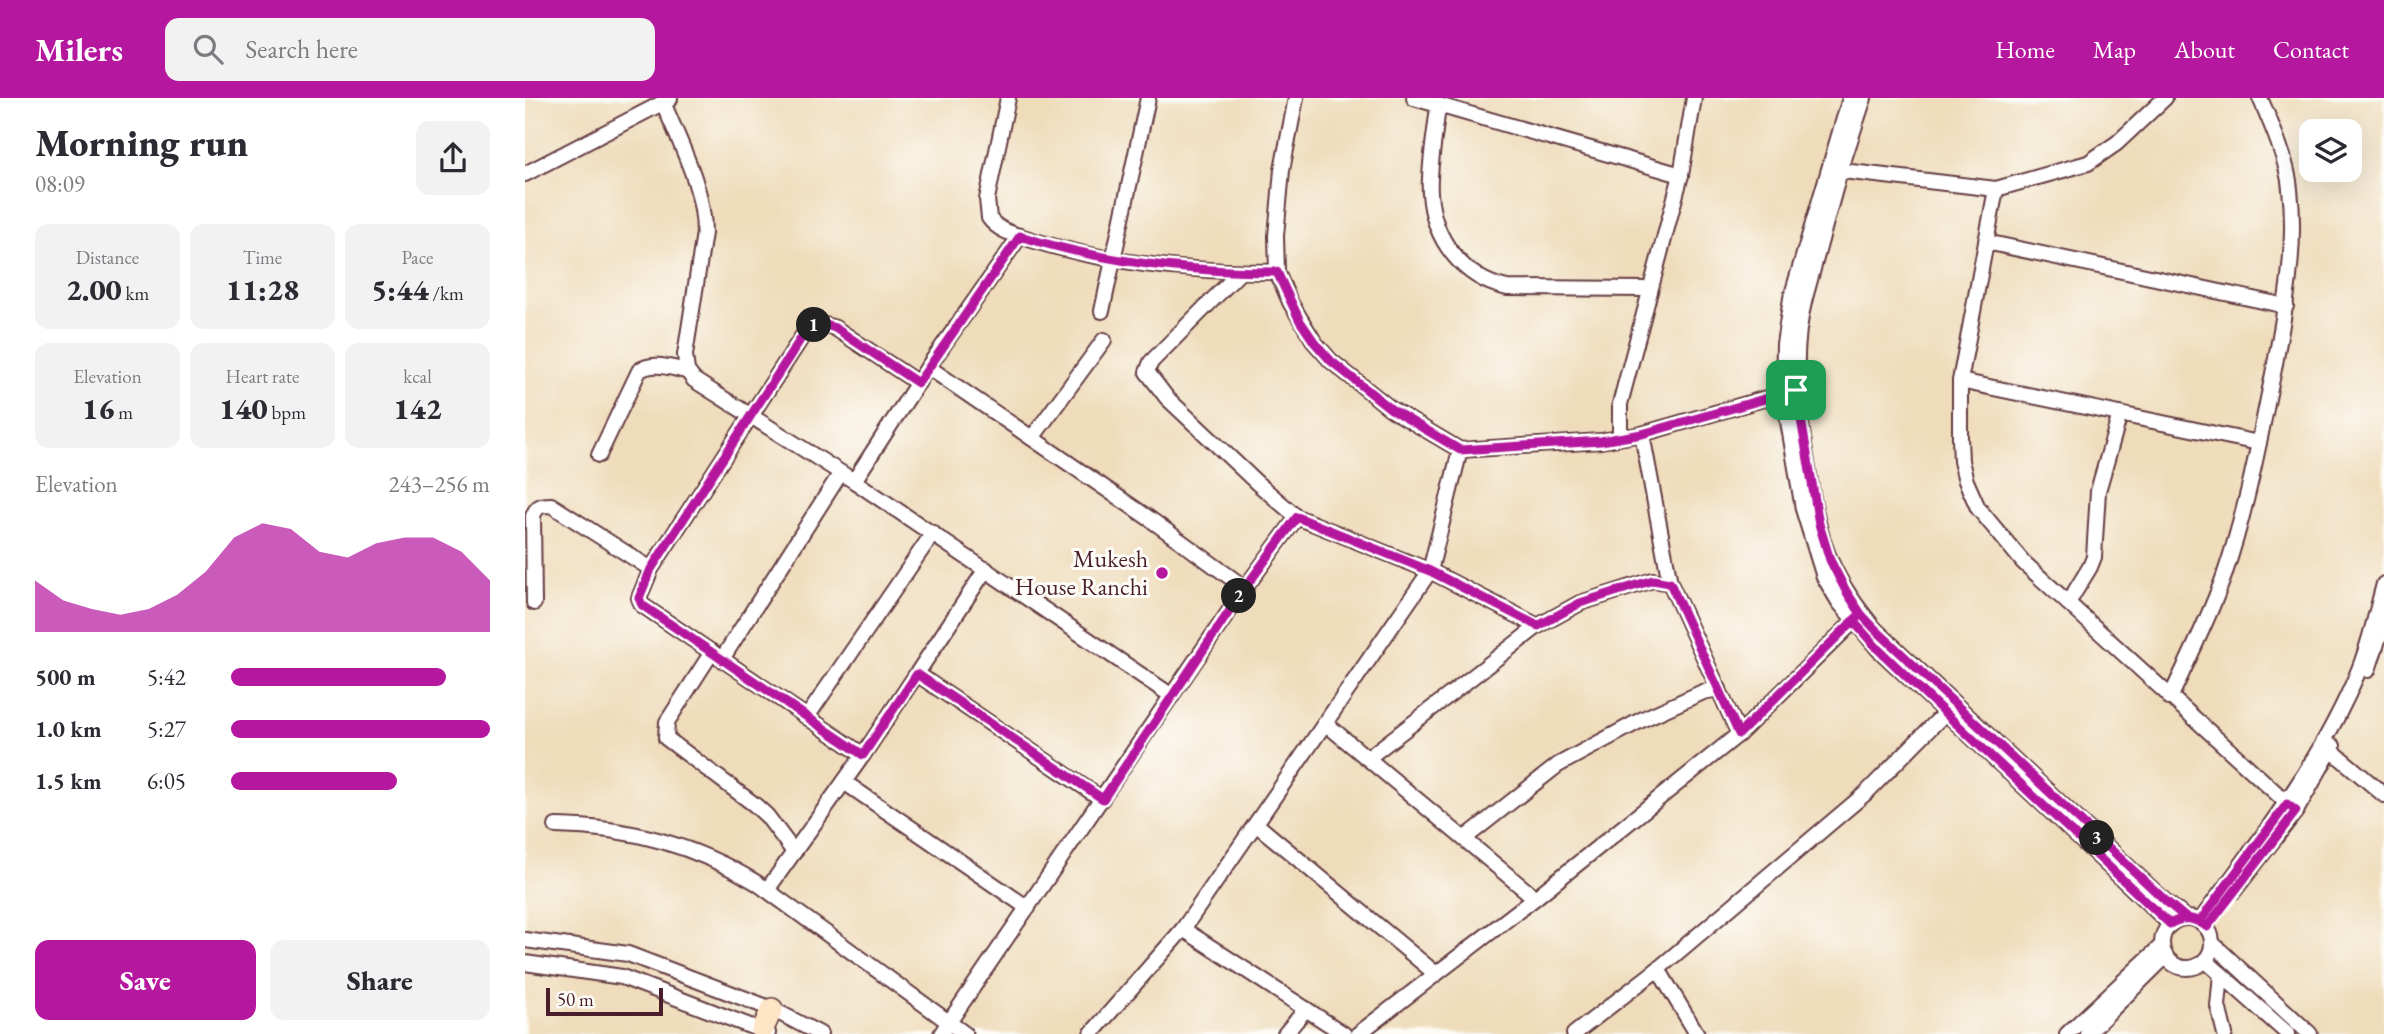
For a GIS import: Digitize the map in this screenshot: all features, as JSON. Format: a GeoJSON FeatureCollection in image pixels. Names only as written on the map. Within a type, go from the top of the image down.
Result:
{"type":"FeatureCollection","features":[{"type":"Feature","properties":{"kind":"street"},"geometry":{"type":"LineString","coordinates":[[1008,98],[987,199],[987,211],[993,223],[1001,230],[1068,251],[1112,260],[1240,272],[1277,272]]}},
{"type":"Feature","properties":{"kind":"street"},"geometry":{"type":"LineString","coordinates":[[1102,311],[1148,98]]}},
{"type":"Feature","properties":{"kind":"street"},"geometry":{"type":"LineString","coordinates":[[1296,98],[1287,139],[1279,201],[1277,272],[1300,321],[1331,361],[1391,409],[1460,450],[1601,441],[1642,434],[1790,391]]}},
{"type":"Feature","properties":{"kind":"street"},"geometry":{"type":"LineString","coordinates":[[1414,98],[1681,175]]}},
{"type":"Feature","properties":{"kind":"street"},"geometry":{"type":"LineString","coordinates":[[1620,437],[1620,404],[1681,175],[1694,98]]}},
{"type":"Feature","properties":{"kind":"street"},"geometry":{"type":"LineString","coordinates":[[1834,170],[1850,98]]}},
{"type":"Feature","properties":{"kind":"street"},"geometry":{"type":"LineString","coordinates":[[1864,98],[1834,170],[1791,298],[1784,344],[1803,509],[1824,577],[1839,602],[1857,617],[1878,649],[1949,708],[2167,902],[2197,922],[2212,943],[2310,1034]]}},
{"type":"Feature","properties":{"kind":"street"},"geometry":{"type":"LineString","coordinates":[[1834,170],[1996,189],[2088,163],[2117,144],[2165,98]]}},
{"type":"Feature","properties":{"kind":"street"},"geometry":{"type":"LineString","coordinates":[[2170,698],[2211,611],[2225,573],[2259,443],[2286,306],[2292,239],[2290,186],[2271,123],[2260,98]]}},
{"type":"Feature","properties":{"kind":"street"},"geometry":{"type":"LineString","coordinates":[[525,174],[667,100],[704,214],[704,233],[685,355],[687,371],[694,380],[933,533],[1172,696]]}},
{"type":"Feature","properties":{"kind":"street"},"geometry":{"type":"LineString","coordinates":[[1438,105],[1430,191],[1434,215],[1442,237],[1454,257],[1470,274],[1489,284],[1507,288],[1650,289]]}},
{"type":"Feature","properties":{"kind":"street"},"geometry":{"type":"LineString","coordinates":[[1996,189],[1960,382],[1961,461],[1966,481],[1979,508],[2023,562],[2291,807]]}},
{"type":"Feature","properties":{"kind":"street"},"geometry":{"type":"LineString","coordinates":[[854,481],[928,367],[1020,236]]}},
{"type":"Feature","properties":{"kind":"street"},"geometry":{"type":"LineString","coordinates":[[1986,242],[2286,306]]}},
{"type":"Feature","properties":{"kind":"street"},"geometry":{"type":"LineString","coordinates":[[1240,272],[1151,362],[1147,372],[1167,398],[1297,517],[1430,571],[1538,626]]}},
{"type":"Feature","properties":{"kind":"street"},"geometry":{"type":"LineString","coordinates":[[863,755],[642,605],[639,598],[651,569],[750,415],[812,326],[823,323],[835,328],[918,383]]}},
{"type":"Feature","properties":{"kind":"street"},"geometry":{"type":"LineString","coordinates":[[1032,438],[1104,340]]}},
{"type":"Feature","properties":{"kind":"street"},"geometry":{"type":"LineString","coordinates":[[599,455],[639,371],[645,366],[654,365],[687,371]]}},
{"type":"Feature","properties":{"kind":"street"},"geometry":{"type":"LineString","coordinates":[[928,367],[1150,519],[1245,588]]}},
{"type":"Feature","properties":{"kind":"street"},"geometry":{"type":"LineString","coordinates":[[1960,382],[2259,443]]}},
{"type":"Feature","properties":{"kind":"street"},"geometry":{"type":"LineString","coordinates":[[2068,603],[2091,567],[2094,557],[2098,491],[2120,414]]}},
{"type":"Feature","properties":{"kind":"street"},"geometry":{"type":"LineString","coordinates":[[1642,434],[1670,583],[1739,734]]}},
{"type":"Feature","properties":{"kind":"street"},"geometry":{"type":"LineString","coordinates":[[1091,1034],[1183,929],[1430,571],[1460,450]]}},
{"type":"Feature","properties":{"kind":"street"},"geometry":{"type":"LineString","coordinates":[[794,852],[767,816],[755,805],[666,738],[667,722],[717,656],[840,474]]}},
{"type":"Feature","properties":{"kind":"street"},"geometry":{"type":"LineString","coordinates":[[534,603],[533,516],[536,508],[541,505],[551,505],[651,569]]}},
{"type":"Feature","properties":{"kind":"street"},"geometry":{"type":"LineString","coordinates":[[945,1028],[1245,588],[1297,517]]}},
{"type":"Feature","properties":{"kind":"street"},"geometry":{"type":"LineString","coordinates":[[807,717],[933,533]]}},
{"type":"Feature","properties":{"kind":"street"},"geometry":{"type":"LineString","coordinates":[[767,890],[863,755],[986,569]]}},
{"type":"Feature","properties":{"kind":"street"},"geometry":{"type":"LineString","coordinates":[[1368,758],[1538,626],[1580,603],[1653,580],[1670,583]]}},
{"type":"Feature","properties":{"kind":"street"},"geometry":{"type":"LineString","coordinates":[[2291,807],[2360,668],[2384,583]]}},
{"type":"Feature","properties":{"kind":"street"},"geometry":{"type":"LineString","coordinates":[[1358,1034],[1535,898],[1739,734],[1857,617]]}},
{"type":"Feature","properties":{"kind":"street"},"geometry":{"type":"LineString","coordinates":[[2087,1034],[2163,951],[2164,931],[2170,924],[2197,922],[2291,807],[2331,750],[2363,683],[2384,622]]}},
{"type":"Feature","properties":{"kind":"street"},"geometry":{"type":"LineString","coordinates":[[917,674],[1103,799]]}},
{"type":"Feature","properties":{"kind":"street"},"geometry":{"type":"LineString","coordinates":[[1465,838],[1558,765],[1643,719],[1703,691],[1719,690]]}},
{"type":"Feature","properties":{"kind":"street"},"geometry":{"type":"LineString","coordinates":[[1949,708],[2170,924]]}},
{"type":"Feature","properties":{"kind":"street"},"geometry":{"type":"LineString","coordinates":[[1574,1034],[1658,969],[1866,793],[1949,708]]}},
{"type":"Feature","properties":{"kind":"street"},"geometry":{"type":"LineString","coordinates":[[1325,723],[1535,898]]}},
{"type":"Feature","properties":{"kind":"street"},"geometry":{"type":"LineString","coordinates":[[2331,750],[2384,795]]}},
{"type":"Feature","properties":{"kind":"street"},"geometry":{"type":"LineString","coordinates":[[844,782],[1028,908]]}},
{"type":"Feature","properties":{"kind":"street"},"geometry":{"type":"LineString","coordinates":[[1256,824],[1436,974]]}},
{"type":"Feature","properties":{"kind":"street"},"geometry":{"type":"LineString","coordinates":[[556,826],[602,828],[651,837],[731,867],[767,890],[945,1028],[965,1034]]}},
{"type":"Feature","properties":{"kind":"street"},"geometry":{"type":"LineString","coordinates":[[1183,929],[1344,1034]]}},
{"type":"Feature","properties":{"kind":"street"},"geometry":{"type":"LineString","coordinates":[[525,940],[628,954],[772,1009],[820,1034]]}},
{"type":"Feature","properties":{"kind":"street"},"geometry":{"type":"LineString","coordinates":[[2163,951],[2173,964],[2181,968],[2198,966],[2211,952],[2212,943]]}},
{"type":"Feature","properties":{"kind":"street"},"geometry":{"type":"LineString","coordinates":[[2067,1034],[2163,951]]}},
{"type":"Feature","properties":{"kind":"street"},"geometry":{"type":"LineString","coordinates":[[2205,960],[2288,1034]]}},
{"type":"Feature","properties":{"kind":"street"},"geometry":{"type":"LineString","coordinates":[[525,963],[622,977],[766,1032],[772,1009]]}},
{"type":"Feature","properties":{"kind":"street"},"geometry":{"type":"LineString","coordinates":[[1658,969],[1697,1034]]}},
{"type":"Feature","properties":{"kind":"street"},"geometry":{"type":"LineString","coordinates":[[2221,974],[2218,1006],[2225,1034]]}},
{"type":"Feature","properties":{"kind":"street"},"geometry":{"type":"LineString","coordinates":[[1285,1034],[1306,1009]]}},
{"type":"Feature","properties":{"kind":"place","name":"Mukesh House Ranchi"},"geometry":{"type":"Point","coordinates":[1162,573]}},
{"type":"Feature","properties":{"kind":"route"},"geometry":{"type":"LineString","coordinates":[[1796,390],[1642,434],[1601,441],[1460,450],[1391,409],[1331,361],[1300,321],[1277,272],[1166,267],[1112,260],[1068,251],[1020,236],[918,383],[835,328],[823,323],[812,326],[750,415],[651,569],[639,598],[642,605],[863,755],[917,674],[1103,799],[1245,588],[1297,517],[1430,571],[1538,626],[1580,603],[1653,580],[1670,583],[1739,734],[1853,621],[1861,614],[1954,704],[2186,918],[2200,921],[2287,804],[2296,811],[2207,927],[2200,921],[2192,918],[2186,918],[2177,919],[2170,924],[1878,649],[1853,621],[1861,614],[1830,560],[1812,496],[1796,390]]}}]}
